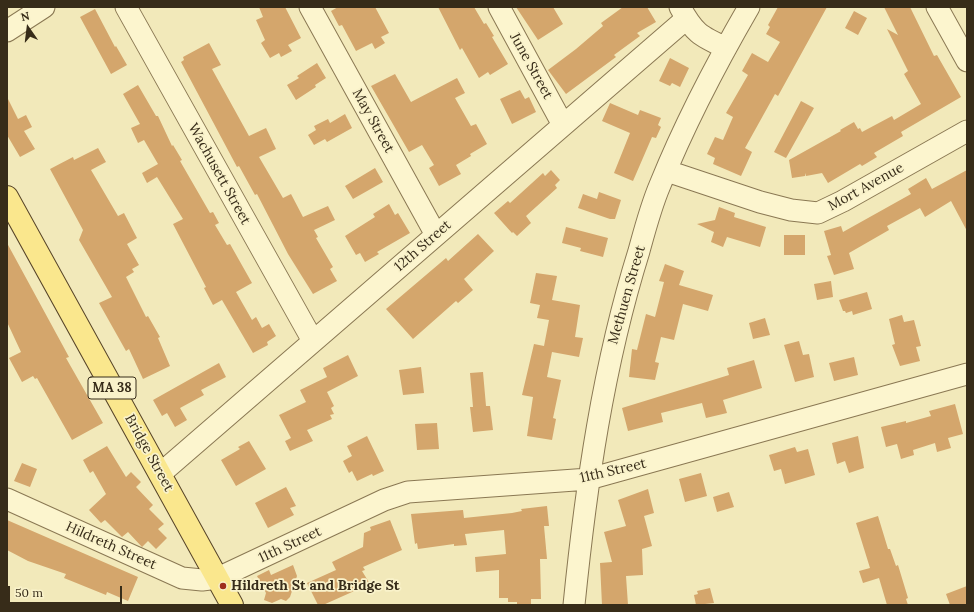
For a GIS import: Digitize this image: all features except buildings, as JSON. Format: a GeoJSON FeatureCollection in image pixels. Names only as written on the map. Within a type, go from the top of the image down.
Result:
{"type":"FeatureCollection","features":[{"type":"Feature","properties":{"kind":"main road","name":"Bridge Street"},"geometry":{"type":"LineString","coordinates":[[7,197],[232,605]]}},
{"type":"Feature","properties":{"kind":"street","name":"Wachusett Street"},"geometry":{"type":"LineString","coordinates":[[126,7],[313,341]]}},
{"type":"Feature","properties":{"kind":"street","name":"May Street"},"geometry":{"type":"LineString","coordinates":[[310,7],[436,235]]}},
{"type":"Feature","properties":{"kind":"street","name":"June Street"},"geometry":{"type":"LineString","coordinates":[[499,7],[563,125]]}},
{"type":"Feature","properties":{"kind":"street","name":"Methuen Street"},"geometry":{"type":"LineString","coordinates":[[574,605],[589,479],[604,390],[620,311],[660,185],[705,86],[750,7]]}},
{"type":"Feature","properties":{"kind":"street"},"geometry":{"type":"LineString","coordinates":[[937,7],[967,60]]}},
{"type":"Feature","properties":{"kind":"street"},"geometry":{"type":"LineString","coordinates":[[7,31],[40,8]]}},
{"type":"Feature","properties":{"kind":"street","name":"12th Street"},"geometry":{"type":"LineString","coordinates":[[160,474],[563,125],[683,13]]}},
{"type":"Feature","properties":{"kind":"street"},"geometry":{"type":"LineString","coordinates":[[683,13],[699,35],[726,48]]}},
{"type":"Feature","properties":{"kind":"street","name":"Mort Avenue"},"geometry":{"type":"LineString","coordinates":[[667,171],[760,202],[791,210],[818,213],[843,201],[967,130]]}},
{"type":"Feature","properties":{"kind":"street","name":"11th Street"},"geometry":{"type":"LineString","coordinates":[[218,578],[384,500],[408,492],[589,479],[967,374]]}},
{"type":"Feature","properties":{"kind":"street","name":"Hildreth Street"},"geometry":{"type":"LineString","coordinates":[[7,499],[182,578],[202,580],[218,578]]}},
{"type":"Feature","properties":{"kind":"place","name":"Hildreth St and Bridge St"},"geometry":{"type":"Point","coordinates":[223,586]}}]}
